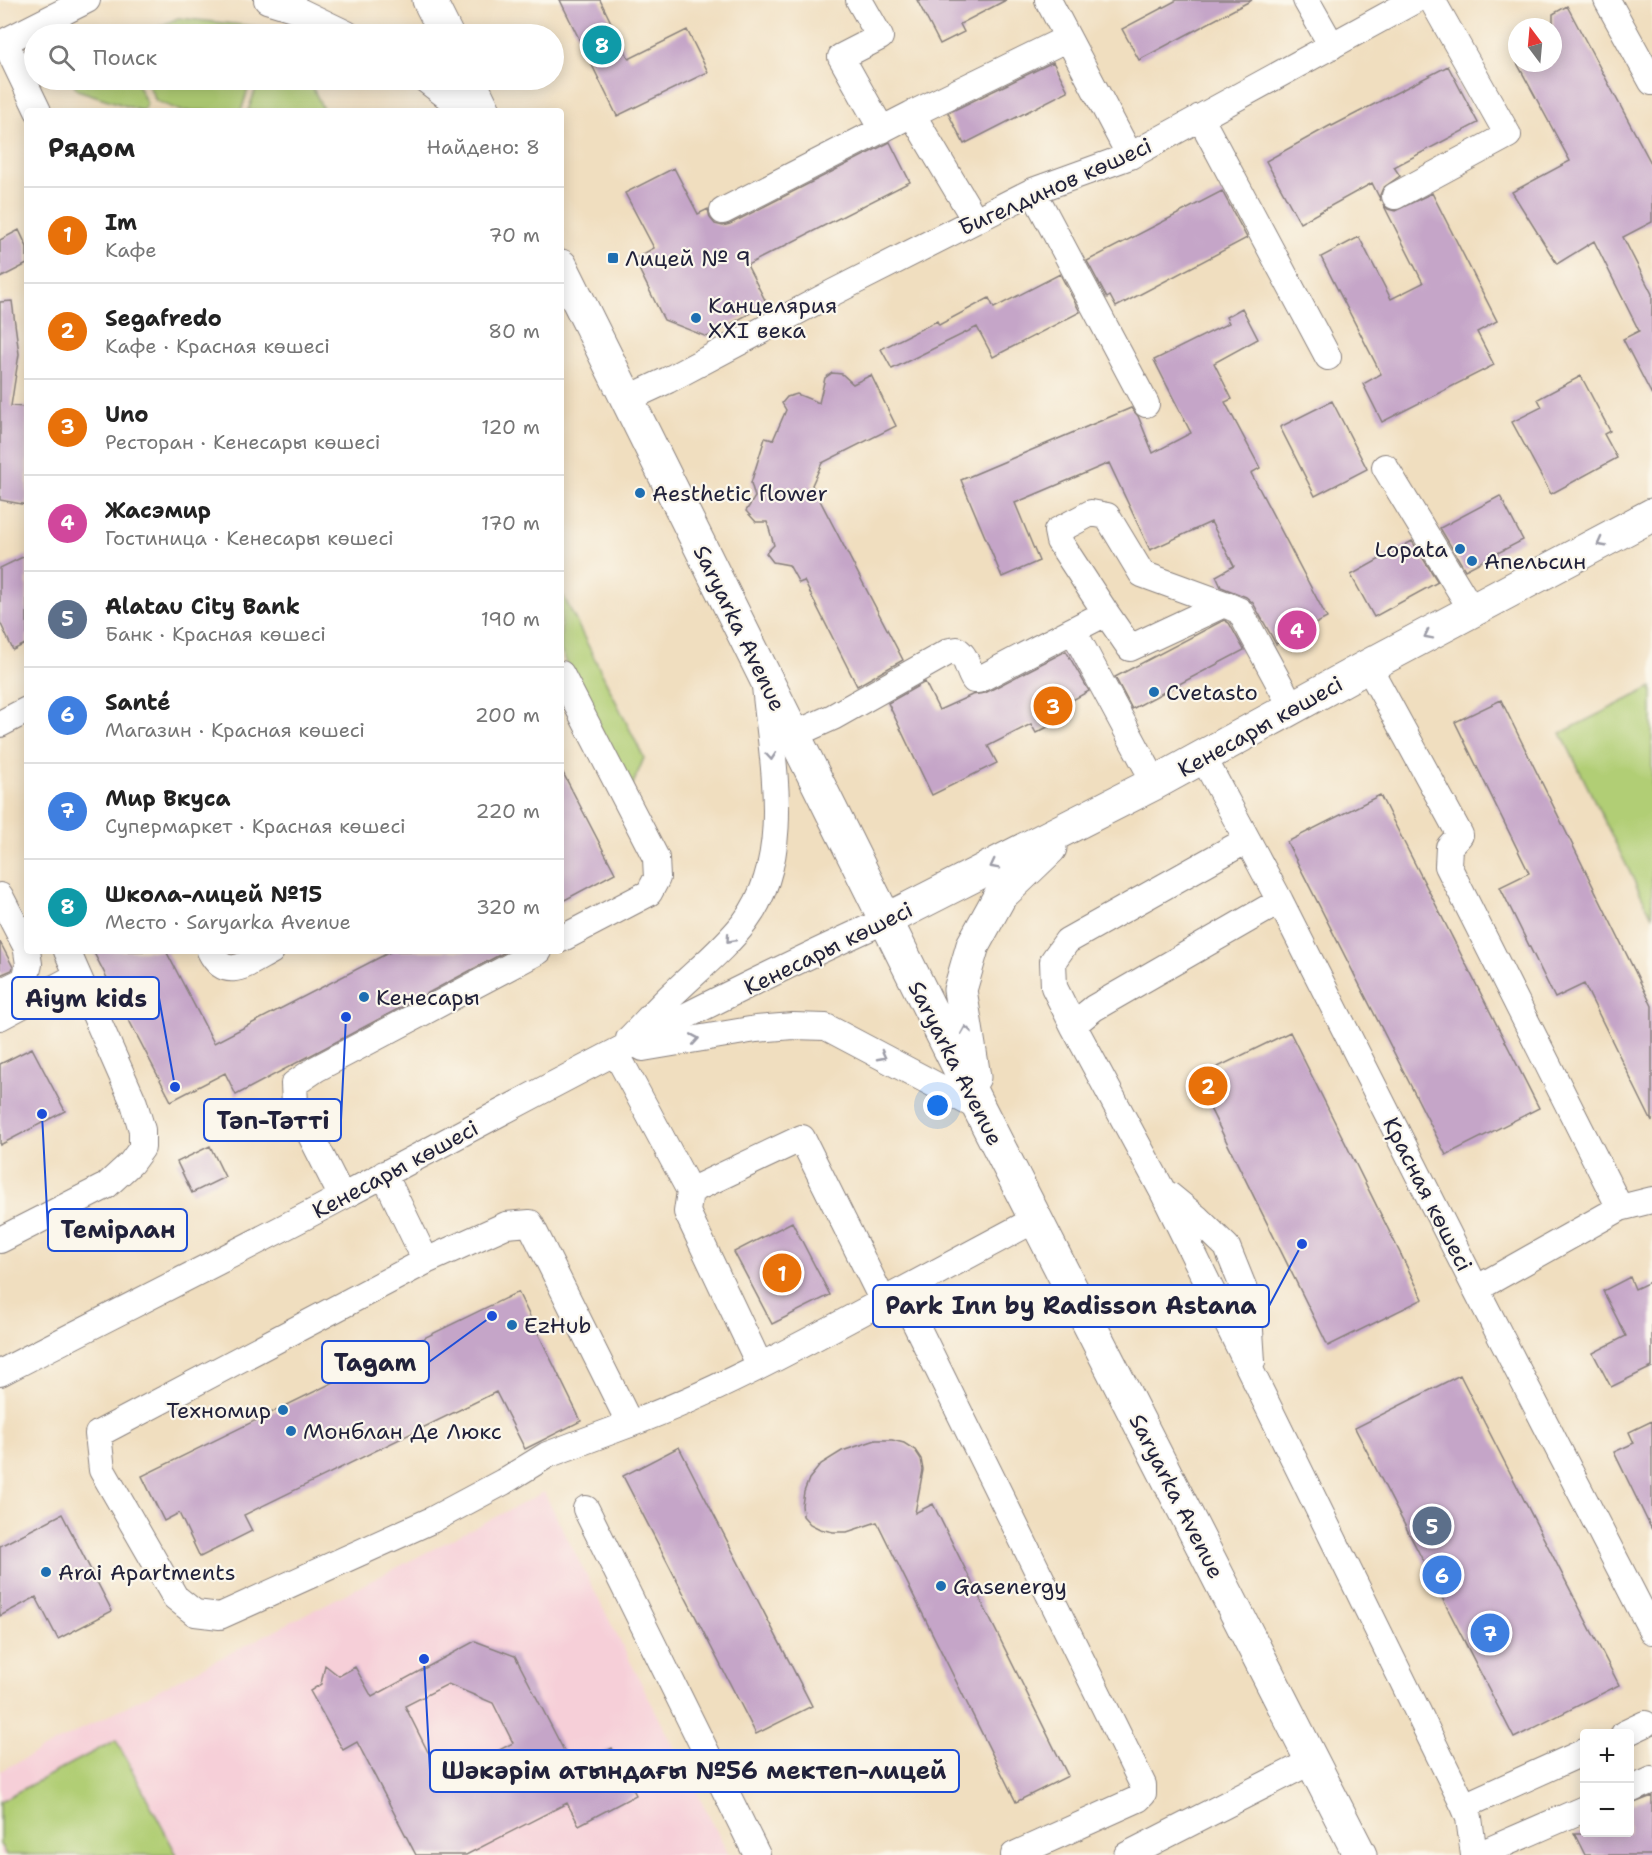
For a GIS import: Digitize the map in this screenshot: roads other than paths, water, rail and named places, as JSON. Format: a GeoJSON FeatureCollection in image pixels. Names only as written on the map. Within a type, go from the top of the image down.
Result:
{"type":"FeatureCollection","features":[{"type":"Feature","properties":{"kind":"main road"},"geometry":{"type":"LineString","coordinates":[[429,0],[441,24]]}},
{"type":"Feature","properties":{"kind":"main road"},"geometry":{"type":"LineString","coordinates":[[451,0],[454,24]]}},
{"type":"Feature","properties":{"kind":"main road"},"geometry":{"type":"LineString","coordinates":[[474,90],[483,108]]}},
{"type":"Feature","properties":{"kind":"main road","name":"Saryarka Avenue"},"geometry":{"type":"LineString","coordinates":[[564,273],[884,921],[1360,1855]]}},
{"type":"Feature","properties":{"kind":"main road","name":"Кенесары көшесі"},"geometry":{"type":"LineString","coordinates":[[884,921],[1155,783],[1368,666],[1652,515]]}},
{"type":"Feature","properties":{"kind":"main road"},"geometry":{"type":"LineString","coordinates":[[979,1108],[960,990],[974,945],[1000,896],[1034,862],[1083,819]]}},
{"type":"Feature","properties":{"kind":"street"},"geometry":{"type":"LineString","coordinates":[[40,24],[87,0]]}},
{"type":"Feature","properties":{"kind":"street"},"geometry":{"type":"LineString","coordinates":[[267,0],[293,8],[326,24]]}},
{"type":"Feature","properties":{"kind":"street"},"geometry":{"type":"LineString","coordinates":[[859,0],[880,37],[841,57],[882,130]]}},
{"type":"Feature","properties":{"kind":"street"},"geometry":{"type":"LineString","coordinates":[[1048,0],[1130,156]]}},
{"type":"Feature","properties":{"kind":"street"},"geometry":{"type":"LineString","coordinates":[[1306,0],[1332,46]]}},
{"type":"Feature","properties":{"kind":"street","name":"Бигелдинов көшесі"},"geometry":{"type":"LineString","coordinates":[[627,399],[1033,191],[1130,156],[1415,0]]}},
{"type":"Feature","properties":{"kind":"street"},"geometry":{"type":"LineString","coordinates":[[1395,196],[1508,135],[1432,0]]}},
{"type":"Feature","properties":{"kind":"street"},"geometry":{"type":"LineString","coordinates":[[1607,0],[1652,82]]}},
{"type":"Feature","properties":{"kind":"street"},"geometry":{"type":"LineString","coordinates":[[24,32],[3,43],[24,84]]}},
{"type":"Feature","properties":{"kind":"street"},"geometry":{"type":"LineString","coordinates":[[723,211],[912,114],[1068,38]]}},
{"type":"Feature","properties":{"kind":"street"},"geometry":{"type":"LineString","coordinates":[[27,90],[36,108]]}},
{"type":"Feature","properties":{"kind":"street"},"geometry":{"type":"LineString","coordinates":[[439,90],[462,108]]}},
{"type":"Feature","properties":{"kind":"street"},"geometry":{"type":"LineString","coordinates":[[912,114],[975,220]]}},
{"type":"Feature","properties":{"kind":"street"},"geometry":{"type":"LineString","coordinates":[[1200,117],[1328,357]]}},
{"type":"Feature","properties":{"kind":"street"},"geometry":{"type":"LineString","coordinates":[[1033,191],[1146,404]]}},
{"type":"Feature","properties":{"kind":"street"},"geometry":{"type":"LineString","coordinates":[[1385,467],[1473,612]]}},
{"type":"Feature","properties":{"kind":"street"},"geometry":{"type":"LineString","coordinates":[[1224,604],[1130,648],[1059,541],[1057,531],[1090,513],[1107,516],[1142,574],[1234,607],[1240,611],[1293,709]]}},
{"type":"Feature","properties":{"kind":"street"},"geometry":{"type":"LineString","coordinates":[[793,735],[833,717],[950,651],[957,650],[964,654],[971,677],[978,680],[1106,613]]}},
{"type":"Feature","properties":{"kind":"street"},"geometry":{"type":"LineString","coordinates":[[1073,630],[1155,783]]}},
{"type":"Feature","properties":{"kind":"street"},"geometry":{"type":"LineString","coordinates":[[1368,666],[1460,835],[1449,847],[1448,866],[1620,1208]]}},
{"type":"Feature","properties":{"kind":"street"},"geometry":{"type":"LineString","coordinates":[[616,1053],[745,921],[770,873],[775,838],[775,795],[764,677]]}},
{"type":"Feature","properties":{"kind":"street"},"geometry":{"type":"LineString","coordinates":[[564,680],[656,858],[657,878],[649,893],[564,937]]}},
{"type":"Feature","properties":{"kind":"street"},"geometry":{"type":"LineString","coordinates":[[0,724],[24,714]]}},
{"type":"Feature","properties":{"kind":"street","name":"Красная көшесі"},"geometry":{"type":"LineString","coordinates":[[1203,757],[1280,901],[1652,1631]]}},
{"type":"Feature","properties":{"kind":"street"},"geometry":{"type":"LineString","coordinates":[[1247,840],[1067,941],[1053,961],[1054,987],[1162,1190],[1464,1806],[1469,1818],[1476,1855],[1580,1811]]}},
{"type":"Feature","properties":{"kind":"street"},"geometry":{"type":"LineString","coordinates":[[0,896],[24,944]]}},
{"type":"Feature","properties":{"kind":"street"},"geometry":{"type":"LineString","coordinates":[[1073,1025],[1094,1008],[1280,901]]}},
{"type":"Feature","properties":{"kind":"street","name":"Кенесары көшесі"},"geometry":{"type":"LineString","coordinates":[[0,1373],[616,1053],[824,948],[884,921]]}},
{"type":"Feature","properties":{"kind":"street"},"geometry":{"type":"LineString","coordinates":[[0,992],[25,980],[29,964],[28,954]]}},
{"type":"Feature","properties":{"kind":"street"},"geometry":{"type":"LineString","coordinates":[[0,1240],[106,1186],[142,1148],[142,1131],[134,1103],[68,954]]}},
{"type":"Feature","properties":{"kind":"street"},"geometry":{"type":"LineString","coordinates":[[211,954],[214,960],[226,968],[236,969],[264,954]]}},
{"type":"Feature","properties":{"kind":"street"},"geometry":{"type":"LineString","coordinates":[[342,1197],[295,1104],[294,1084],[316,1069],[533,954]]}},
{"type":"Feature","properties":{"kind":"street"},"geometry":{"type":"LineString","coordinates":[[0,1017],[77,976]]}},
{"type":"Feature","properties":{"kind":"street"},"geometry":{"type":"LineString","coordinates":[[616,1053],[756,1029],[793,1026],[826,1027],[979,1108]]}},
{"type":"Feature","properties":{"kind":"street"},"geometry":{"type":"LineString","coordinates":[[616,1053],[690,1191],[687,1212],[760,1366]]}},
{"type":"Feature","properties":{"kind":"street"},"geometry":{"type":"LineString","coordinates":[[690,1191],[802,1138],[883,1301],[1036,1219]]}},
{"type":"Feature","properties":{"kind":"street"},"geometry":{"type":"LineString","coordinates":[[384,1174],[426,1261]]}},
{"type":"Feature","properties":{"kind":"street"},"geometry":{"type":"LineString","coordinates":[[1476,1289],[1620,1208],[1652,1200]]}},
{"type":"Feature","properties":{"kind":"street"},"geometry":{"type":"LineString","coordinates":[[630,1424],[530,1223],[506,1225],[426,1261],[98,1434],[102,1470],[175,1597],[195,1613],[220,1616],[432,1520],[547,1455],[668,1410],[760,1366],[900,1292]]}},
{"type":"Feature","properties":{"kind":"street"},"geometry":{"type":"LineString","coordinates":[[900,1292],[1143,1785],[1143,1794],[1138,1799],[1014,1855]]}},
{"type":"Feature","properties":{"kind":"street"},"geometry":{"type":"LineString","coordinates":[[586,1509],[757,1855]]}},
{"type":"Feature","properties":{"kind":"street"},"geometry":{"type":"LineString","coordinates":[[1464,1806],[1580,1754]]}},
{"type":"Feature","properties":{"kind":"street"},"geometry":{"type":"LineString","coordinates":[[1127,1855],[1312,1761]]}},
{"type":"Feature","properties":{"kind":"street"},"geometry":{"type":"LineString","coordinates":[[1634,1788],[1652,1780]]}},
{"type":"Feature","properties":{"kind":"place","name":"Школа-лицей №15"},"geometry":{"type":"Point","coordinates":[602,45]}},
{"type":"Feature","properties":{"kind":"place","name":"Лицей № 9"},"geometry":{"type":"Point","coordinates":[613,258]}},
{"type":"Feature","properties":{"kind":"place","name":"Канцелярия XXI века"},"geometry":{"type":"Point","coordinates":[696,318]}},
{"type":"Feature","properties":{"kind":"place","name":"Aesthetic flower"},"geometry":{"type":"Point","coordinates":[640,493]}},
{"type":"Feature","properties":{"kind":"place","name":"Lopata"},"geometry":{"type":"Point","coordinates":[1460,549]}},
{"type":"Feature","properties":{"kind":"place","name":"Апельсин"},"geometry":{"type":"Point","coordinates":[1472,561]}},
{"type":"Feature","properties":{"kind":"place","name":"Жасэмир"},"geometry":{"type":"Point","coordinates":[1297,630]}},
{"type":"Feature","properties":{"kind":"place","name":"Cvetasto"},"geometry":{"type":"Point","coordinates":[1154,692]}},
{"type":"Feature","properties":{"kind":"place","name":"Uno"},"geometry":{"type":"Point","coordinates":[1053,706]}},
{"type":"Feature","properties":{"kind":"place","name":"Кенесары"},"geometry":{"type":"Point","coordinates":[364,997]}},
{"type":"Feature","properties":{"kind":"place","name":"Тәп-Тәтті"},"geometry":{"type":"Point","coordinates":[346,1017]}},
{"type":"Feature","properties":{"kind":"place","name":"Segafredo"},"geometry":{"type":"Point","coordinates":[1208,1086]}},
{"type":"Feature","properties":{"kind":"place","name":"Aiym kids"},"geometry":{"type":"Point","coordinates":[175,1087]}},
{"type":"Feature","properties":{"kind":"place","name":"Темірлан"},"geometry":{"type":"Point","coordinates":[42,1114]}},
{"type":"Feature","properties":{"kind":"place","name":"Park Inn by Radisson Astana"},"geometry":{"type":"Point","coordinates":[1302,1244]}},
{"type":"Feature","properties":{"kind":"place","name":"Im"},"geometry":{"type":"Point","coordinates":[782,1273]}},
{"type":"Feature","properties":{"kind":"place","name":"Tagam"},"geometry":{"type":"Point","coordinates":[492,1316]}},
{"type":"Feature","properties":{"kind":"place","name":"EzHub"},"geometry":{"type":"Point","coordinates":[512,1325]}},
{"type":"Feature","properties":{"kind":"place","name":"Техномир"},"geometry":{"type":"Point","coordinates":[283,1410]}},
{"type":"Feature","properties":{"kind":"place","name":"Монблан Де Люкс"},"geometry":{"type":"Point","coordinates":[291,1431]}},
{"type":"Feature","properties":{"kind":"place","name":"Alatau City Bank"},"geometry":{"type":"Point","coordinates":[1432,1526]}},
{"type":"Feature","properties":{"kind":"place","name":"Arai Apartments"},"geometry":{"type":"Point","coordinates":[46,1572]}},
{"type":"Feature","properties":{"kind":"place","name":"Santé"},"geometry":{"type":"Point","coordinates":[1442,1575]}},
{"type":"Feature","properties":{"kind":"place","name":"Gasenergy"},"geometry":{"type":"Point","coordinates":[941,1586]}},
{"type":"Feature","properties":{"kind":"place","name":"Мир Вкуса"},"geometry":{"type":"Point","coordinates":[1490,1633]}},
{"type":"Feature","properties":{"kind":"place","name":"Шәкәрім атындағы №56 мектеп-лицей"},"geometry":{"type":"Point","coordinates":[424,1659]}}]}
